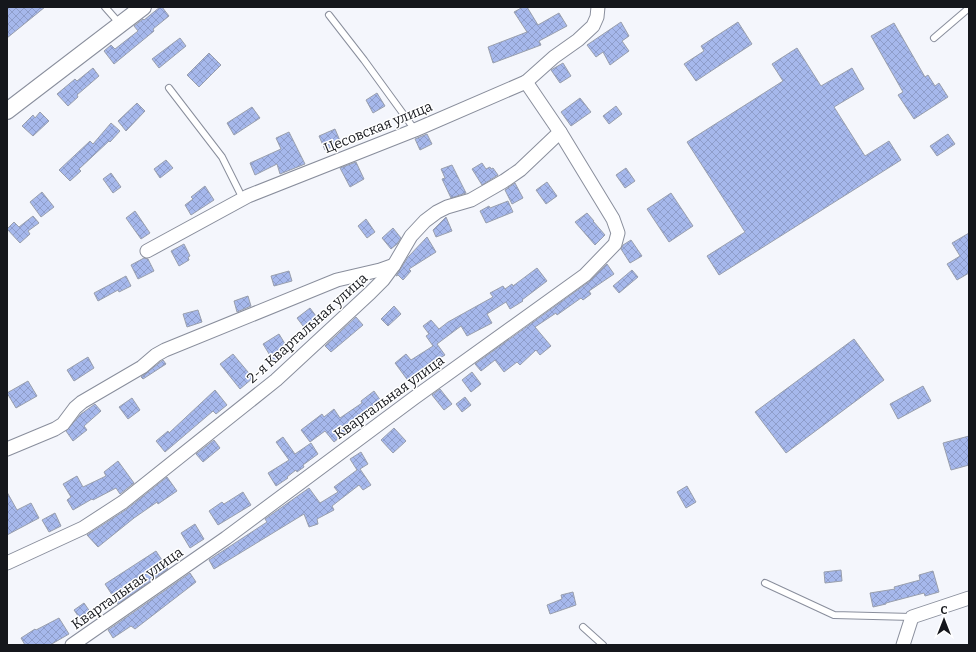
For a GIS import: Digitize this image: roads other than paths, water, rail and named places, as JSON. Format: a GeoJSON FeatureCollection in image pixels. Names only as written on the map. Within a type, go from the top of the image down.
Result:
{"type":"FeatureCollection","features":[{"type":"Feature","properties":{"kind":"street"},"geometry":{"type":"LineString","coordinates":[[7,111],[143,7]]}},
{"type":"Feature","properties":{"kind":"street","name":"Цесовская улица"},"geometry":{"type":"LineString","coordinates":[[147,252],[243,199],[415,130],[526,82],[554,57],[578,40],[593,26],[597,17],[598,7]]}},
{"type":"Feature","properties":{"kind":"street"},"geometry":{"type":"LineString","coordinates":[[526,82],[560,132]]}},
{"type":"Feature","properties":{"kind":"street","name":"2-я Квартальная улица"},"geometry":{"type":"LineString","coordinates":[[7,563],[82,528],[123,502],[276,380],[378,286],[394,265],[411,236],[425,221],[447,207],[471,200],[504,182],[520,170],[560,132]]}},
{"type":"Feature","properties":{"kind":"street","name":"Квартальная улица"},"geometry":{"type":"LineString","coordinates":[[72,645],[226,538],[414,398],[585,275],[615,244],[618,233],[613,219],[560,132]]}},
{"type":"Feature","properties":{"kind":"street"},"geometry":{"type":"LineString","coordinates":[[7,450],[63,424],[75,408],[82,402],[142,368],[156,355],[165,350],[337,280],[394,265]]}},
{"type":"Feature","properties":{"kind":"street"},"geometry":{"type":"LineString","coordinates":[[903,645],[912,617],[969,598]]}},
{"type":"Feature","properties":{"kind":"lane"},"geometry":{"type":"LineString","coordinates":[[105,7],[121,24]]}},
{"type":"Feature","properties":{"kind":"lane"},"geometry":{"type":"LineString","coordinates":[[934,38],[969,8]]}},
{"type":"Feature","properties":{"kind":"lane"},"geometry":{"type":"LineString","coordinates":[[329,15],[415,130]]}},
{"type":"Feature","properties":{"kind":"lane"},"geometry":{"type":"LineString","coordinates":[[169,88],[222,157],[243,199]]}},
{"type":"Feature","properties":{"kind":"lane"},"geometry":{"type":"LineString","coordinates":[[765,583],[834,615],[912,617]]}},
{"type":"Feature","properties":{"kind":"lane"},"geometry":{"type":"LineString","coordinates":[[583,628],[603,645]]}}]}
